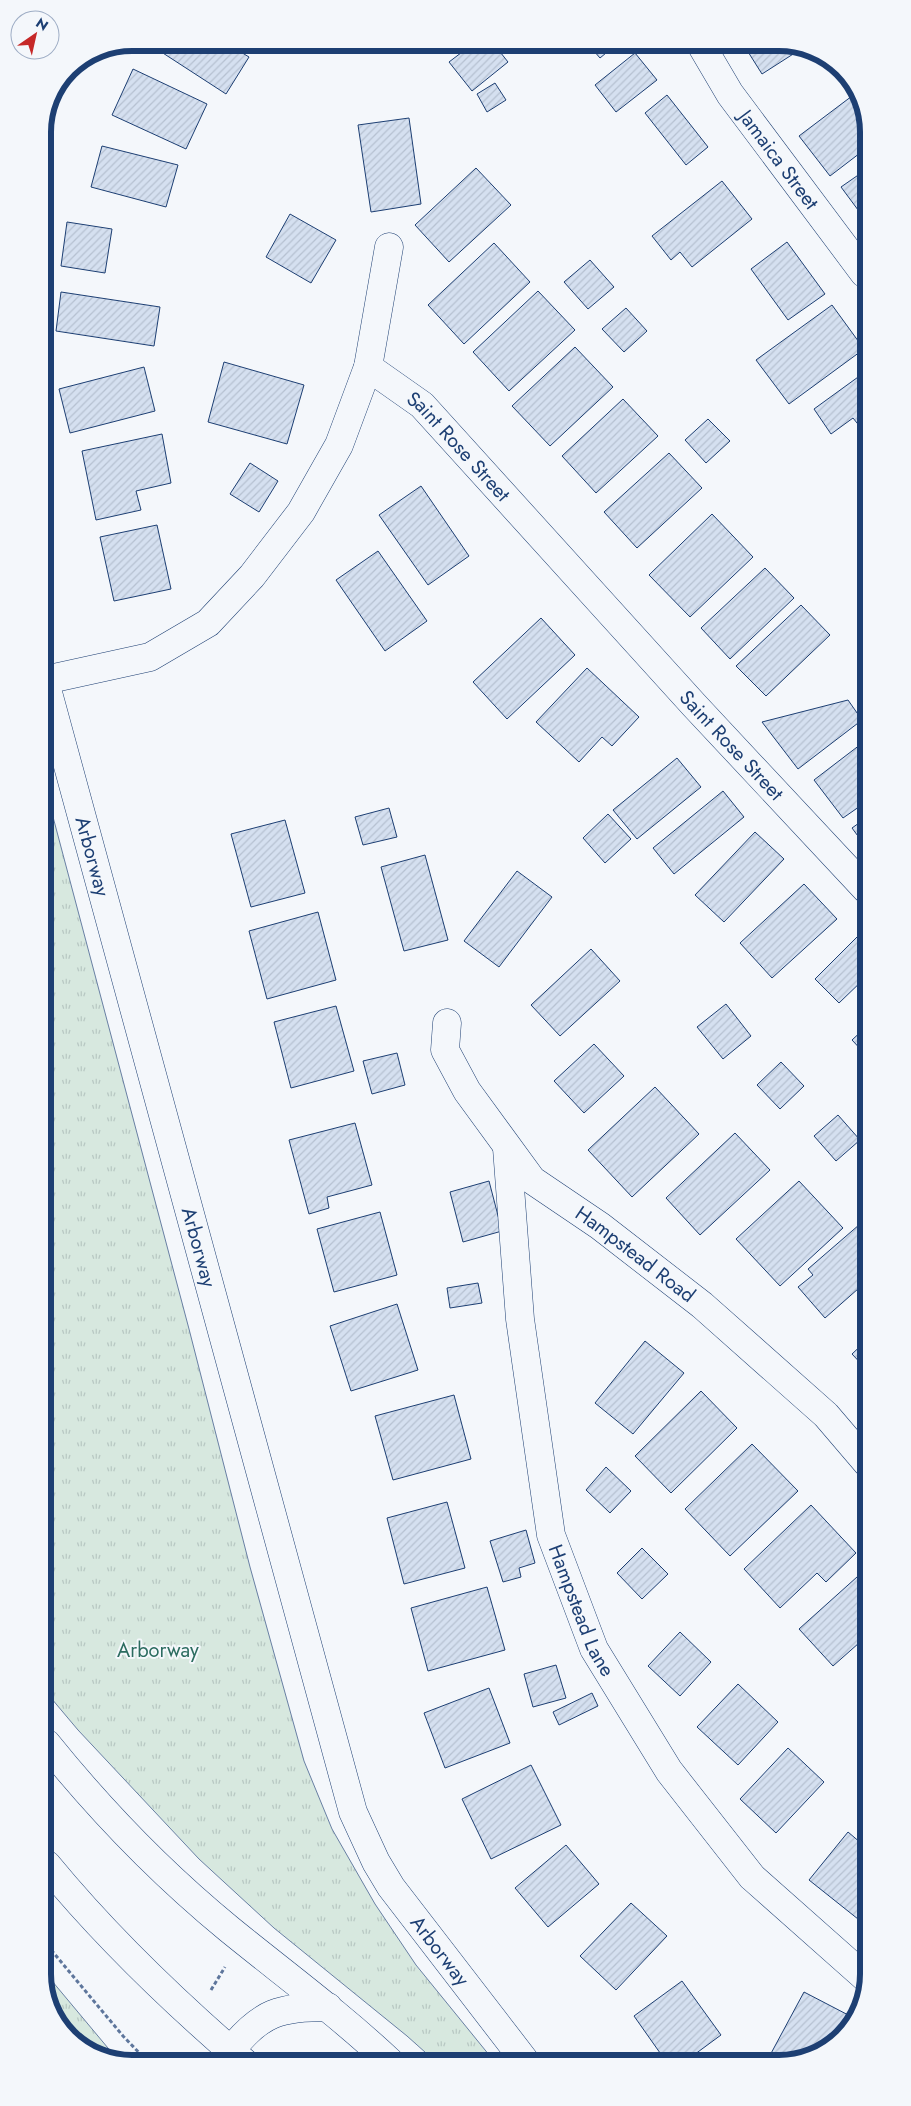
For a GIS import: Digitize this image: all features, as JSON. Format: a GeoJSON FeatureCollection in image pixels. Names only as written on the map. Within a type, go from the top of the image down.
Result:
{"type":"FeatureCollection","features":[{"type":"Feature","properties":{"kind":"main road","name":"Jamaica Street"},"geometry":{"type":"LineString","coordinates":[[705,51],[730,94],[860,268]]}},
{"type":"Feature","properties":{"kind":"main road"},"geometry":{"type":"LineString","coordinates":[[51,678],[150,657],[208,623],[252,576],[301,512],[339,445],[368,367],[389,247]]}},
{"type":"Feature","properties":{"kind":"main road","name":"Saint Rose Street"},"geometry":{"type":"LineString","coordinates":[[368,367],[422,405],[694,705],[860,883]]}},
{"type":"Feature","properties":{"kind":"main road","name":"Arborway"},"geometry":{"type":"LineString","coordinates":[[51,705],[353,1812],[376,1862],[408,1912],[520,2055]]}},
{"type":"Feature","properties":{"kind":"main road","name":"Hampstead Road"},"geometry":{"type":"LineString","coordinates":[[447,1023],[445,1050],[466,1091],[532,1180],[600,1226],[702,1305],[826,1415],[860,1455]]}},
{"type":"Feature","properties":{"kind":"main road","name":"Hampstead Lane"},"geometry":{"type":"LineString","coordinates":[[507,1148],[520,1319],[551,1535],[594,1649],[669,1771],[752,1877],[860,1973]]}},
{"type":"Feature","properties":{"kind":"main road"},"geometry":{"type":"LineString","coordinates":[[51,1750],[99,1805],[145,1853],[230,1929],[328,2007],[382,2055]]}},
{"type":"Feature","properties":{"kind":"main road"},"geometry":{"type":"LineString","coordinates":[[51,1870],[119,1947],[179,2006],[237,2055]]}},
{"type":"Feature","properties":{"kind":"main road"},"geometry":{"type":"LineString","coordinates":[[239,2055],[255,2023],[272,2014],[294,2008],[328,2007]]}},
{"type":"Feature","properties":{"kind":"path"},"geometry":{"type":"LineString","coordinates":[[51,1950],[122,2036],[141,2055]]}},
{"type":"Feature","properties":{"kind":"path"},"geometry":{"type":"LineString","coordinates":[[210,1992],[230,1958]]}},
{"type":"Feature","properties":{"kind":"green space","name":"Arborway"},"geometry":{"type":"Polygon","coordinates":[[[51,809],[250,1567],[304,1761],[332,1829],[375,1904],[416,1965],[489,2055],[428,2055],[274,1928],[199,1859],[78,1730],[51,1698],[51,809]]]}},
{"type":"Feature","properties":{"kind":"green space"},"geometry":{"type":"Polygon","coordinates":[[[52,1981],[111,2051],[92,2044],[75,2031],[60,2010],[52,1981]]]}},
{"type":"Feature","properties":{"kind":"building"},"geometry":{"type":"Polygon","coordinates":[[[160,51],[239,51],[249,57],[226,94],[160,51]]]}},
{"type":"Feature","properties":{"kind":"building"},"geometry":{"type":"Polygon","coordinates":[[[463,51],[499,51],[508,62],[472,91],[449,62],[463,51]]]}},
{"type":"Feature","properties":{"kind":"building"},"geometry":{"type":"Polygon","coordinates":[[[594,51],[608,51],[600,58],[594,51]]]}},
{"type":"Feature","properties":{"kind":"building"},"geometry":{"type":"Polygon","coordinates":[[[748,51],[784,51],[795,53],[762,74],[748,51]]]}},
{"type":"Feature","properties":{"kind":"building"},"geometry":{"type":"Polygon","coordinates":[[[635,53],[657,80],[616,112],[595,85],[635,53]]]}},
{"type":"Feature","properties":{"kind":"building"},"geometry":{"type":"Polygon","coordinates":[[[133,69],[207,104],[186,149],[112,115],[133,69]]]}},
{"type":"Feature","properties":{"kind":"building"},"geometry":{"type":"Polygon","coordinates":[[[495,83],[506,100],[487,112],[477,94],[495,83]]]}},
{"type":"Feature","properties":{"kind":"building"},"geometry":{"type":"Polygon","coordinates":[[[667,95],[708,147],[686,165],[645,113],[667,95]]]}},
{"type":"Feature","properties":{"kind":"building"},"geometry":{"type":"Polygon","coordinates":[[[851,97],[858,116],[860,153],[830,176],[799,136],[851,97]]]}},
{"type":"Feature","properties":{"kind":"building"},"geometry":{"type":"Polygon","coordinates":[[[409,118],[421,204],[371,212],[358,125],[409,118]]]}},
{"type":"Feature","properties":{"kind":"building"},"geometry":{"type":"Polygon","coordinates":[[[102,146],[178,165],[166,207],[91,187],[102,146]]]}},
{"type":"Feature","properties":{"kind":"building"},"geometry":{"type":"Polygon","coordinates":[[[476,168],[511,205],[449,262],[415,225],[476,168]]]}},
{"type":"Feature","properties":{"kind":"building"},"geometry":{"type":"Polygon","coordinates":[[[860,174],[860,213],[841,187],[860,174]]]}},
{"type":"Feature","properties":{"kind":"building"},"geometry":{"type":"Polygon","coordinates":[[[722,181],[752,219],[692,267],[680,252],[671,260],[652,236],[722,181]]]}},
{"type":"Feature","properties":{"kind":"building"},"geometry":{"type":"Polygon","coordinates":[[[290,214],[336,240],[311,283],[266,257],[290,214]]]}},
{"type":"Feature","properties":{"kind":"building"},"geometry":{"type":"Polygon","coordinates":[[[67,222],[112,229],[105,273],[61,266],[67,222]]]}},
{"type":"Feature","properties":{"kind":"building"},"geometry":{"type":"Polygon","coordinates":[[[787,242],[825,294],[788,320],[751,269],[787,242]]]}},
{"type":"Feature","properties":{"kind":"building"},"geometry":{"type":"Polygon","coordinates":[[[494,243],[530,282],[464,344],[428,305],[494,243]]]}},
{"type":"Feature","properties":{"kind":"building"},"geometry":{"type":"Polygon","coordinates":[[[590,260],[614,287],[588,309],[564,282],[590,260]]]}},
{"type":"Feature","properties":{"kind":"building"},"geometry":{"type":"Polygon","coordinates":[[[538,291],[575,330],[509,391],[473,352],[538,291]]]}},
{"type":"Feature","properties":{"kind":"building"},"geometry":{"type":"Polygon","coordinates":[[[61,292],[160,307],[154,346],[56,331],[61,292]]]}},
{"type":"Feature","properties":{"kind":"building"},"geometry":{"type":"Polygon","coordinates":[[[832,305],[860,344],[860,352],[789,404],[756,360],[832,305]]]}},
{"type":"Feature","properties":{"kind":"building"},"geometry":{"type":"Polygon","coordinates":[[[626,308],[647,331],[624,352],[602,329],[626,308]]]}},
{"type":"Feature","properties":{"kind":"building"},"geometry":{"type":"Polygon","coordinates":[[[575,347],[613,387],[550,446],[512,406],[575,347]]]}},
{"type":"Feature","properties":{"kind":"building"},"geometry":{"type":"Polygon","coordinates":[[[224,362],[304,385],[287,444],[208,422],[224,362]]]}},
{"type":"Feature","properties":{"kind":"building"},"geometry":{"type":"Polygon","coordinates":[[[144,367],[155,411],[70,433],[59,389],[144,367]]]}},
{"type":"Feature","properties":{"kind":"building"},"geometry":{"type":"Polygon","coordinates":[[[860,376],[860,427],[853,418],[831,434],[814,409],[860,376]]]}},
{"type":"Feature","properties":{"kind":"building"},"geometry":{"type":"Polygon","coordinates":[[[623,399],[658,436],[596,493],[562,456],[623,399]]]}},
{"type":"Feature","properties":{"kind":"building"},"geometry":{"type":"Polygon","coordinates":[[[708,419],[730,441],[706,463],[685,440],[708,419]]]}},
{"type":"Feature","properties":{"kind":"building"},"geometry":{"type":"Polygon","coordinates":[[[162,434],[171,483],[136,491],[141,510],[96,520],[82,451],[162,434]]]}},
{"type":"Feature","properties":{"kind":"building"},"geometry":{"type":"Polygon","coordinates":[[[669,453],[702,488],[637,548],[604,512],[669,453]]]}},
{"type":"Feature","properties":{"kind":"building"},"geometry":{"type":"Polygon","coordinates":[[[250,463],[278,481],[259,512],[230,494],[250,463]]]}},
{"type":"Feature","properties":{"kind":"building"},"geometry":{"type":"Polygon","coordinates":[[[421,486],[469,556],[428,585],[379,515],[421,486]]]}},
{"type":"Feature","properties":{"kind":"building"},"geometry":{"type":"Polygon","coordinates":[[[712,514],[753,557],[690,617],[649,575],[712,514]]]}},
{"type":"Feature","properties":{"kind":"building"},"geometry":{"type":"Polygon","coordinates":[[[157,525],[171,589],[114,601],[100,537],[157,525]]]}},
{"type":"Feature","properties":{"kind":"building"},"geometry":{"type":"Polygon","coordinates":[[[378,551],[427,621],[385,651],[336,580],[378,551]]]}},
{"type":"Feature","properties":{"kind":"building"},"geometry":{"type":"Polygon","coordinates":[[[765,568],[794,598],[730,659],[701,628],[765,568]]]}},
{"type":"Feature","properties":{"kind":"building"},"geometry":{"type":"Polygon","coordinates":[[[801,605],[830,635],[766,696],[736,666],[801,605]]]}},
{"type":"Feature","properties":{"kind":"building"},"geometry":{"type":"Polygon","coordinates":[[[541,618],[575,655],[507,719],[473,682],[541,618]]]}},
{"type":"Feature","properties":{"kind":"building"},"geometry":{"type":"Polygon","coordinates":[[[587,668],[639,717],[612,746],[602,737],[579,762],[536,722],[587,668]]]}},
{"type":"Feature","properties":{"kind":"building"},"geometry":{"type":"Polygon","coordinates":[[[848,700],[860,717],[860,722],[798,769],[762,722],[848,700]]]}},
{"type":"Feature","properties":{"kind":"building"},"geometry":{"type":"Polygon","coordinates":[[[860,745],[860,806],[843,818],[814,780],[860,745]]]}},
{"type":"Feature","properties":{"kind":"building"},"geometry":{"type":"Polygon","coordinates":[[[677,758],[701,787],[637,839],[613,810],[677,758]]]}},
{"type":"Feature","properties":{"kind":"building"},"geometry":{"type":"Polygon","coordinates":[[[723,791],[744,817],[674,874],[653,848],[723,791]]]}},
{"type":"Feature","properties":{"kind":"building"},"geometry":{"type":"Polygon","coordinates":[[[389,808],[397,837],[363,845],[355,817],[389,808]]]}},
{"type":"Feature","properties":{"kind":"building"},"geometry":{"type":"Polygon","coordinates":[[[608,814],[631,839],[605,863],[583,838],[608,814]]]}},
{"type":"Feature","properties":{"kind":"building"},"geometry":{"type":"Polygon","coordinates":[[[285,820],[305,893],[251,907],[231,834],[285,820]]]}},
{"type":"Feature","properties":{"kind":"building"},"geometry":{"type":"Polygon","coordinates":[[[860,822],[860,839],[852,828],[860,822]]]}},
{"type":"Feature","properties":{"kind":"building"},"geometry":{"type":"Polygon","coordinates":[[[755,832],[784,859],[724,922],[695,895],[755,832]]]}},
{"type":"Feature","properties":{"kind":"building"},"geometry":{"type":"Polygon","coordinates":[[[425,855],[448,940],[404,951],[381,867],[425,855]]]}},
{"type":"Feature","properties":{"kind":"building"},"geometry":{"type":"Polygon","coordinates":[[[517,871],[552,897],[499,967],[464,941],[517,871]]]}},
{"type":"Feature","properties":{"kind":"building"},"geometry":{"type":"Polygon","coordinates":[[[804,884],[837,919],[772,978],[740,943],[804,884]]]}},
{"type":"Feature","properties":{"kind":"building"},"geometry":{"type":"Polygon","coordinates":[[[318,912],[336,980],[267,999],[249,931],[318,912]]]}},
{"type":"Feature","properties":{"kind":"building"},"geometry":{"type":"Polygon","coordinates":[[[857,937],[860,940],[860,983],[839,1003],[815,979],[857,937]]]}},
{"type":"Feature","properties":{"kind":"building"},"geometry":{"type":"Polygon","coordinates":[[[591,949],[620,981],[560,1036],[531,1005],[591,949]]]}},
{"type":"Feature","properties":{"kind":"building"},"geometry":{"type":"Polygon","coordinates":[[[726,1004],[751,1036],[723,1059],[697,1027],[726,1004]]]}},
{"type":"Feature","properties":{"kind":"building"},"geometry":{"type":"Polygon","coordinates":[[[336,1006],[354,1071],[291,1088],[274,1022],[336,1006]]]}},
{"type":"Feature","properties":{"kind":"building"},"geometry":{"type":"Polygon","coordinates":[[[860,1033],[860,1049],[852,1040],[860,1033]]]}},
{"type":"Feature","properties":{"kind":"building"},"geometry":{"type":"Polygon","coordinates":[[[594,1044],[624,1076],[584,1113],[554,1081],[594,1044]]]}},
{"type":"Feature","properties":{"kind":"building"},"geometry":{"type":"Polygon","coordinates":[[[397,1053],[405,1085],[372,1094],[363,1061],[397,1053]]]}},
{"type":"Feature","properties":{"kind":"building"},"geometry":{"type":"Polygon","coordinates":[[[781,1062],[804,1086],[780,1109],[757,1085],[781,1062]]]}},
{"type":"Feature","properties":{"kind":"building"},"geometry":{"type":"Polygon","coordinates":[[[655,1087],[699,1134],[632,1197],[588,1150],[655,1087]]]}},
{"type":"Feature","properties":{"kind":"building"},"geometry":{"type":"Polygon","coordinates":[[[838,1115],[860,1140],[836,1161],[814,1136],[838,1115]]]}},
{"type":"Feature","properties":{"kind":"building"},"geometry":{"type":"Polygon","coordinates":[[[355,1123],[372,1185],[327,1197],[329,1208],[309,1214],[289,1140],[355,1123]]]}},
{"type":"Feature","properties":{"kind":"building"},"geometry":{"type":"Polygon","coordinates":[[[735,1133],[770,1170],[700,1235],[666,1198],[735,1133]]]}},
{"type":"Feature","properties":{"kind":"building"},"geometry":{"type":"Polygon","coordinates":[[[489,1181],[502,1231],[463,1242],[450,1192],[489,1181]]]}},
{"type":"Feature","properties":{"kind":"building"},"geometry":{"type":"Polygon","coordinates":[[[799,1181],[843,1228],[780,1286],[736,1239],[799,1181]]]}},
{"type":"Feature","properties":{"kind":"building"},"geometry":{"type":"Polygon","coordinates":[[[380,1212],[397,1275],[334,1292],[317,1229],[380,1212]]]}},
{"type":"Feature","properties":{"kind":"building"},"geometry":{"type":"Polygon","coordinates":[[[860,1224],[860,1287],[825,1318],[798,1287],[813,1275],[808,1269],[860,1224]]]}},
{"type":"Feature","properties":{"kind":"building"},"geometry":{"type":"Polygon","coordinates":[[[478,1283],[482,1303],[450,1308],[447,1288],[478,1283]]]}},
{"type":"Feature","properties":{"kind":"building"},"geometry":{"type":"Polygon","coordinates":[[[397,1304],[418,1370],[351,1391],[330,1326],[397,1304]]]}},
{"type":"Feature","properties":{"kind":"building"},"geometry":{"type":"Polygon","coordinates":[[[645,1341],[684,1373],[633,1434],[595,1403],[645,1341]]]}},
{"type":"Feature","properties":{"kind":"building"},"geometry":{"type":"Polygon","coordinates":[[[860,1347],[860,1363],[852,1354],[860,1347]]]}},
{"type":"Feature","properties":{"kind":"building"},"geometry":{"type":"Polygon","coordinates":[[[701,1391],[737,1428],[671,1493],[635,1456],[701,1391]]]}},
{"type":"Feature","properties":{"kind":"building"},"geometry":{"type":"Polygon","coordinates":[[[454,1395],[471,1459],[393,1480],[375,1416],[454,1395]]]}},
{"type":"Feature","properties":{"kind":"building"},"geometry":{"type":"Polygon","coordinates":[[[752,1444],[798,1491],[730,1556],[685,1509],[752,1444]]]}},
{"type":"Feature","properties":{"kind":"building"},"geometry":{"type":"Polygon","coordinates":[[[606,1467],[631,1491],[610,1513],[586,1490],[606,1467]]]}},
{"type":"Feature","properties":{"kind":"building"},"geometry":{"type":"Polygon","coordinates":[[[447,1502],[465,1568],[404,1584],[387,1518],[447,1502]]]}},
{"type":"Feature","properties":{"kind":"building"},"geometry":{"type":"Polygon","coordinates":[[[811,1505],[856,1553],[826,1582],[817,1573],[780,1608],[744,1569],[811,1505]]]}},
{"type":"Feature","properties":{"kind":"building"},"geometry":{"type":"Polygon","coordinates":[[[526,1530],[535,1563],[519,1568],[521,1577],[503,1582],[490,1541],[526,1530]]]}},
{"type":"Feature","properties":{"kind":"building"},"geometry":{"type":"Polygon","coordinates":[[[642,1548],[668,1574],[642,1599],[617,1573],[642,1548]]]}},
{"type":"Feature","properties":{"kind":"building"},"geometry":{"type":"Polygon","coordinates":[[[860,1574],[860,1642],[833,1666],[799,1629],[860,1574]]]}},
{"type":"Feature","properties":{"kind":"building"},"geometry":{"type":"Polygon","coordinates":[[[487,1587],[505,1650],[428,1671],[411,1608],[487,1587]]]}},
{"type":"Feature","properties":{"kind":"building"},"geometry":{"type":"Polygon","coordinates":[[[680,1632],[711,1662],[680,1696],[648,1666],[680,1632]]]}},
{"type":"Feature","properties":{"kind":"building"},"geometry":{"type":"Polygon","coordinates":[[[556,1665],[566,1698],[533,1707],[524,1674],[556,1665]]]}},
{"type":"Feature","properties":{"kind":"building"},"geometry":{"type":"Polygon","coordinates":[[[738,1684],[778,1722],[738,1765],[697,1727],[738,1684]]]}},
{"type":"Feature","properties":{"kind":"building"},"geometry":{"type":"Polygon","coordinates":[[[489,1688],[510,1743],[445,1768],[424,1713],[489,1688]]]}},
{"type":"Feature","properties":{"kind":"building"},"geometry":{"type":"Polygon","coordinates":[[[592,1693],[598,1706],[559,1725],[553,1712],[592,1693]]]}},
{"type":"Feature","properties":{"kind":"building"},"geometry":{"type":"Polygon","coordinates":[[[788,1748],[824,1782],[776,1833],[740,1799],[788,1748]]]}},
{"type":"Feature","properties":{"kind":"building"},"geometry":{"type":"Polygon","coordinates":[[[531,1765],[561,1825],[491,1859],[462,1799],[531,1765]]]}},
{"type":"Feature","properties":{"kind":"building"},"geometry":{"type":"Polygon","coordinates":[[[848,1832],[860,1842],[860,1921],[809,1880],[848,1832]]]}},
{"type":"Feature","properties":{"kind":"building"},"geometry":{"type":"Polygon","coordinates":[[[566,1845],[599,1884],[548,1927],[515,1888],[566,1845]]]}},
{"type":"Feature","properties":{"kind":"building"},"geometry":{"type":"Polygon","coordinates":[[[631,1903],[667,1936],[616,1990],[580,1956],[631,1903]]]}},
{"type":"Feature","properties":{"kind":"building"},"geometry":{"type":"Polygon","coordinates":[[[682,1981],[721,2035],[694,2055],[661,2055],[634,2016],[682,1981]]]}},
{"type":"Feature","properties":{"kind":"building"},"geometry":{"type":"Polygon","coordinates":[[[804,1992],[848,2015],[836,2031],[819,2044],[795,2053],[770,2055],[804,1992]]]}}]}
